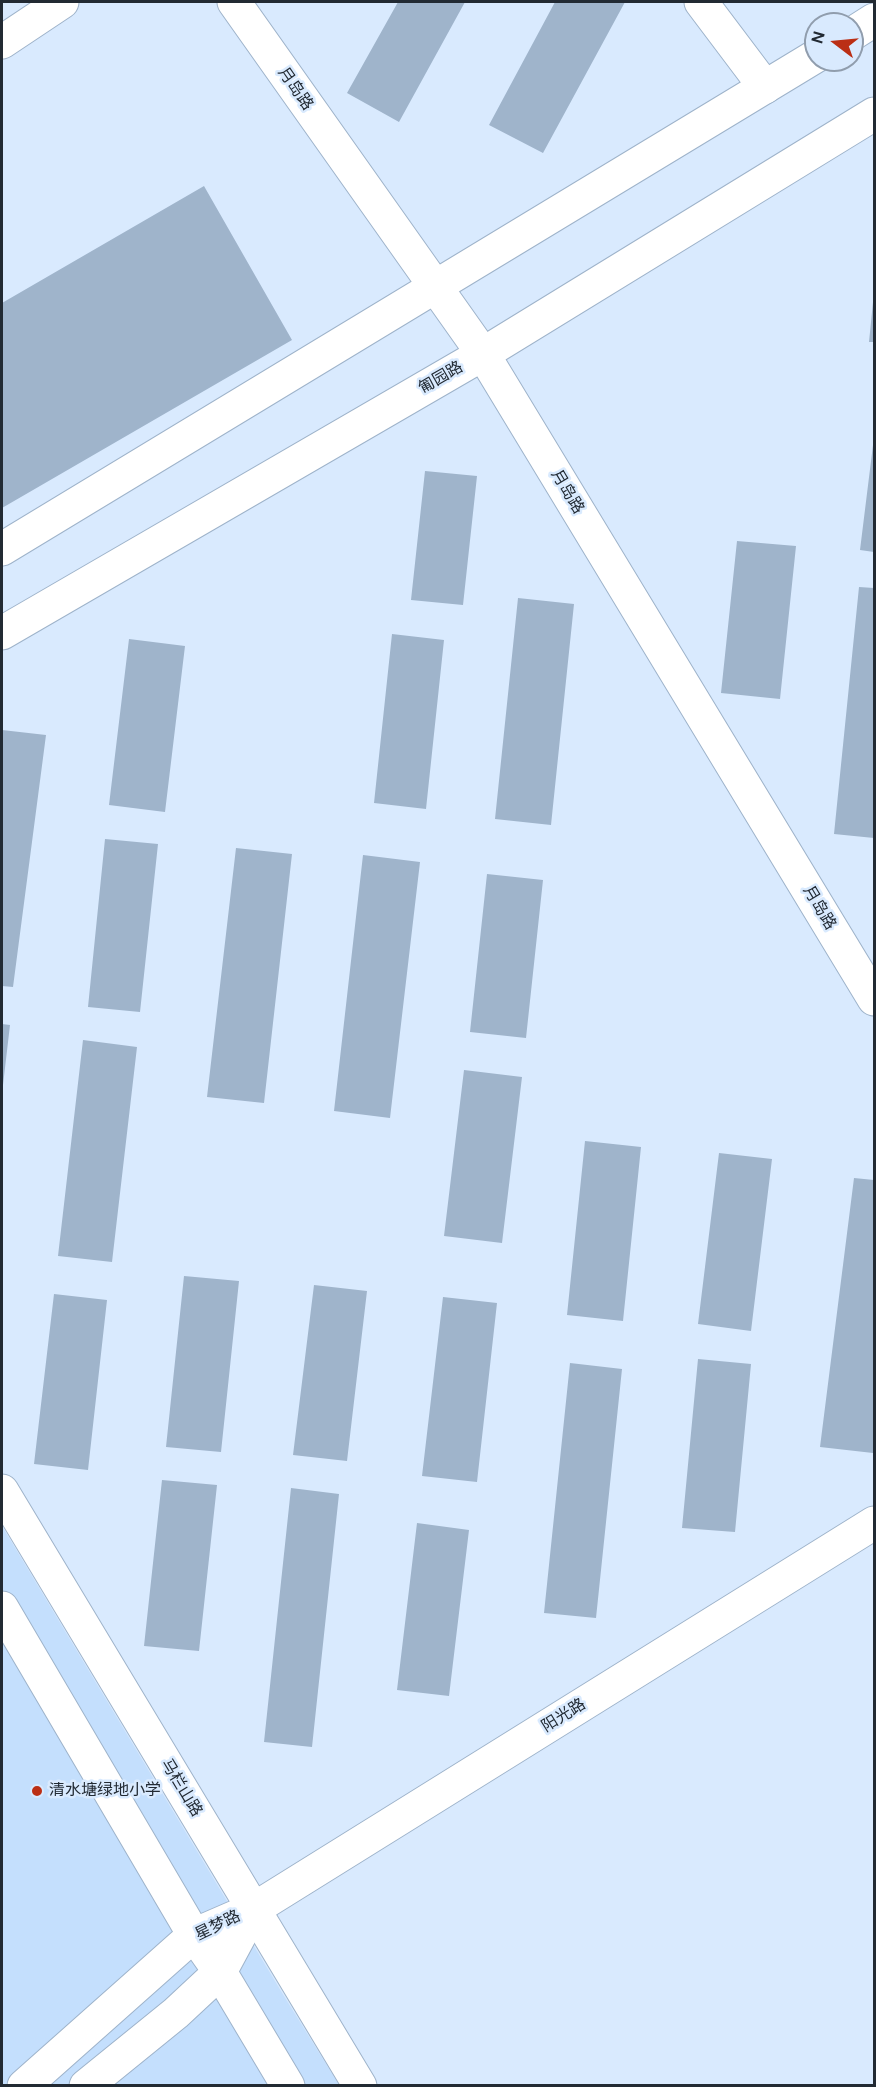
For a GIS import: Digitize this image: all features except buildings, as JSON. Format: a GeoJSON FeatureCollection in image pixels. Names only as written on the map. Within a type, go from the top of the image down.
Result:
{"type":"FeatureCollection","features":[{"type":"Feature","properties":{"kind":"main road"},"geometry":{"type":"LineString","coordinates":[[2,42],[62,2]]}},
{"type":"Feature","properties":{"kind":"main road","name":"月岛路"},"geometry":{"type":"LineString","coordinates":[[234,2],[483,354],[874,999]]}},
{"type":"Feature","properties":{"kind":"main road"},"geometry":{"type":"LineString","coordinates":[[701,2],[765,87]]}},
{"type":"Feature","properties":{"kind":"main road"},"geometry":{"type":"LineString","coordinates":[[2,549],[804,63]]}},
{"type":"Feature","properties":{"kind":"main road","name":"匍园路"},"geometry":{"type":"LineString","coordinates":[[2,633],[483,354],[874,114]]}},
{"type":"Feature","properties":{"kind":"main road","name":"马栏山路"},"geometry":{"type":"LineString","coordinates":[[2,1491],[360,2085]]}},
{"type":"Feature","properties":{"kind":"main road","name":"阳光路"},"geometry":{"type":"LineString","coordinates":[[254,1909],[874,1523]]}},
{"type":"Feature","properties":{"kind":"main road"},"geometry":{"type":"LineString","coordinates":[[2,1608],[194,1935],[220,1972],[288,2085]]}},
{"type":"Feature","properties":{"kind":"main road","name":"星梦路"},"geometry":{"type":"LineString","coordinates":[[24,2085],[194,1935],[254,1909]]}},
{"type":"Feature","properties":{"kind":"main road","name":"星梦路"},"geometry":{"type":"LineString","coordinates":[[86,2085],[176,2013],[220,1972],[254,1909]]}},
{"type":"Feature","properties":{"kind":"shaded area"},"geometry":{"type":"Polygon","coordinates":[[[2,1526],[284,1996],[339,2085],[2,2085],[2,1526]]]}},
{"type":"Feature","properties":{"kind":"place","name":"清水塘绿地小学"},"geometry":{"type":"Point","coordinates":[37,1791]}}]}
